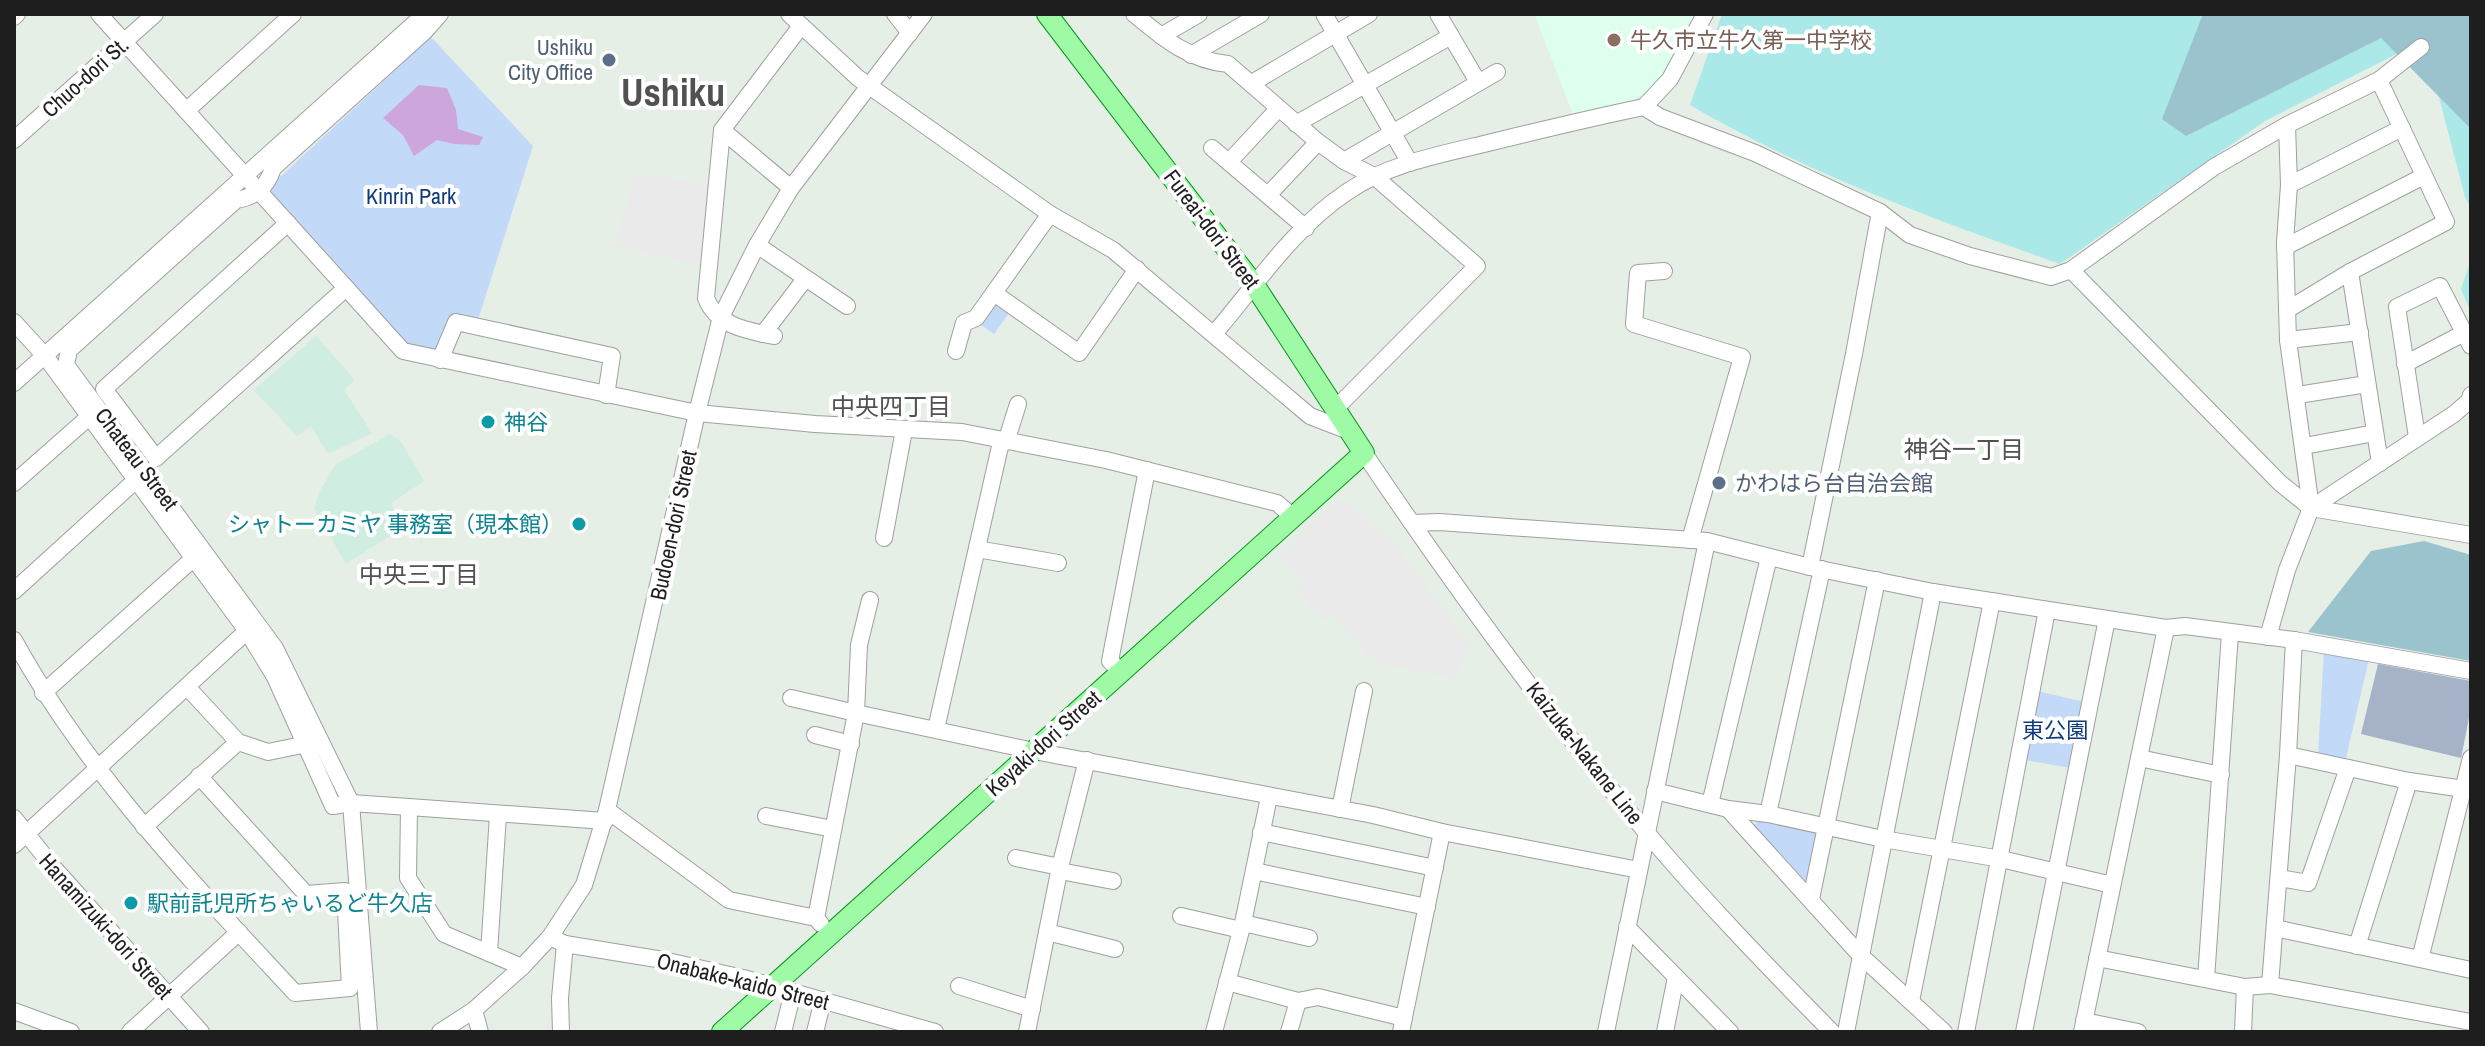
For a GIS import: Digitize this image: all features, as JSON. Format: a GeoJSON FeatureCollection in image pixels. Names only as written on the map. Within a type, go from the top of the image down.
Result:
{"type":"FeatureCollection","features":[{"type":"Feature","properties":{"kind":"main road","name":"Fureai-dori Street"},"geometry":{"type":"LineString","coordinates":[[1047,14],[1255,286],[1364,453]]}},
{"type":"Feature","properties":{"kind":"main road","name":"Keyaki-dori Street"},"geometry":{"type":"LineString","coordinates":[[722,1032],[1364,453]]}},
{"type":"Feature","properties":{"kind":"street"},"geometry":{"type":"LineString","coordinates":[[99,14],[403,351],[697,413],[962,432],[1106,460],[1277,503],[1293,517]]}},
{"type":"Feature","properties":{"kind":"street","name":"Chuo-dori St."},"geometry":{"type":"LineString","coordinates":[[14,140],[155,14]]}},
{"type":"Feature","properties":{"kind":"street"},"geometry":{"type":"LineString","coordinates":[[186,111],[293,14]]}},
{"type":"Feature","properties":{"kind":"street","name":"Chateau Street"},"geometry":{"type":"LineString","coordinates":[[369,1032],[351,803],[275,648],[66,365],[69,350],[236,200],[259,192],[270,179],[273,168],[440,14]]}},
{"type":"Feature","properties":{"kind":"street"},"geometry":{"type":"LineString","coordinates":[[895,14],[910,33]]}},
{"type":"Feature","properties":{"kind":"street","name":"Budoen-dori Street"},"geometry":{"type":"LineString","coordinates":[[440,1032],[474,1010],[557,941],[584,885],[606,815],[721,317],[757,245],[791,188],[924,14]]}},
{"type":"Feature","properties":{"kind":"street"},"geometry":{"type":"LineString","coordinates":[[1134,14],[1191,55],[1228,64],[1318,142],[1344,161],[1374,176],[1477,266],[1335,409]]}},
{"type":"Feature","properties":{"kind":"street"},"geometry":{"type":"LineString","coordinates":[[1161,36],[1199,14]]}},
{"type":"Feature","properties":{"kind":"street"},"geometry":{"type":"LineString","coordinates":[[1191,55],[1261,14]]}},
{"type":"Feature","properties":{"kind":"street"},"geometry":{"type":"LineString","coordinates":[[1324,14],[1410,163]]}},
{"type":"Feature","properties":{"kind":"street"},"geometry":{"type":"LineString","coordinates":[[1252,83],[1369,14]]}},
{"type":"Feature","properties":{"kind":"street"},"geometry":{"type":"LineString","coordinates":[[1438,14],[1478,82]]}},
{"type":"Feature","properties":{"kind":"street"},"geometry":{"type":"LineString","coordinates":[[1214,334],[1306,228],[1346,192],[1374,176],[1410,163],[1644,107],[1670,79],[1705,14]]}},
{"type":"Feature","properties":{"kind":"street"},"geometry":{"type":"LineString","coordinates":[[14,383],[417,17]]}},
{"type":"Feature","properties":{"kind":"street"},"geometry":{"type":"LineString","coordinates":[[805,279],[769,335],[731,326],[709,306],[706,298],[722,130],[795,20],[869,87],[1050,214],[1113,250],[1310,416],[1349,431]]}},
{"type":"Feature","properties":{"kind":"street"},"geometry":{"type":"LineString","coordinates":[[1296,124],[1451,36]]}},
{"type":"Feature","properties":{"kind":"street"},"geometry":{"type":"LineString","coordinates":[[1644,107],[1660,117],[1755,153],[1880,212],[1910,235],[1970,256],[2051,277],[2071,270],[2214,167],[2287,125],[2379,80],[2421,47]]}},
{"type":"Feature","properties":{"kind":"street"},"geometry":{"type":"LineString","coordinates":[[1344,161],[1497,72]]}},
{"type":"Feature","properties":{"kind":"street"},"geometry":{"type":"LineString","coordinates":[[2287,310],[2350,272],[2446,222],[2379,80]]}},
{"type":"Feature","properties":{"kind":"street"},"geometry":{"type":"LineString","coordinates":[[1229,162],[1278,109]]}},
{"type":"Feature","properties":{"kind":"street"},"geometry":{"type":"LineString","coordinates":[[2268,637],[2287,570],[2311,508],[2298,395],[2288,340],[2285,247],[2289,185],[2287,125]]}},
{"type":"Feature","properties":{"kind":"street"},"geometry":{"type":"LineString","coordinates":[[2289,185],[2402,128]]}},
{"type":"Feature","properties":{"kind":"street"},"geometry":{"type":"LineString","coordinates":[[722,130],[791,188]]}},
{"type":"Feature","properties":{"kind":"street"},"geometry":{"type":"LineString","coordinates":[[1268,195],[1318,142]]}},
{"type":"Feature","properties":{"kind":"street"},"geometry":{"type":"LineString","coordinates":[[1212,148],[1306,228]]}},
{"type":"Feature","properties":{"kind":"street"},"geometry":{"type":"LineString","coordinates":[[2285,247],[2424,176]]}},
{"type":"Feature","properties":{"kind":"street"},"geometry":{"type":"LineString","coordinates":[[1768,814],[1880,212]]}},
{"type":"Feature","properties":{"kind":"street"},"geometry":{"type":"LineString","coordinates":[[956,351],[964,323],[976,318],[1050,214]]}},
{"type":"Feature","properties":{"kind":"street"},"geometry":{"type":"LineString","coordinates":[[288,223],[104,389],[156,458],[346,288]]}},
{"type":"Feature","properties":{"kind":"street"},"geometry":{"type":"LineString","coordinates":[[757,245],[847,306]]}},
{"type":"Feature","properties":{"kind":"street"},"geometry":{"type":"LineString","coordinates":[[994,293],[1079,353],[1137,269]]}},
{"type":"Feature","properties":{"kind":"street"},"geometry":{"type":"LineString","coordinates":[[2071,270],[2280,483],[2311,508],[2471,535]]}},
{"type":"Feature","properties":{"kind":"street"},"geometry":{"type":"LineString","coordinates":[[1606,1032],[1648,834],[1699,541],[1742,357],[1634,324],[1638,273],[1664,271]]}},
{"type":"Feature","properties":{"kind":"street"},"geometry":{"type":"LineString","coordinates":[[2350,272],[2380,463]]}},
{"type":"Feature","properties":{"kind":"street"},"geometry":{"type":"LineString","coordinates":[[2405,364],[2468,340],[2440,286],[2397,307],[2405,364],[2417,437]]}},
{"type":"Feature","properties":{"kind":"street"},"geometry":{"type":"LineString","coordinates":[[14,322],[45,356],[247,631],[275,677],[333,806],[351,803],[498,815],[606,815],[729,900],[816,918],[831,934]]}},
{"type":"Feature","properties":{"kind":"street"},"geometry":{"type":"LineString","coordinates":[[440,360],[456,322],[612,356],[606,395]]}},
{"type":"Feature","properties":{"kind":"street"},"geometry":{"type":"LineString","coordinates":[[2288,340],[2360,332]]}},
{"type":"Feature","properties":{"kind":"street"},"geometry":{"type":"LineString","coordinates":[[2298,395],[2367,384]]}},
{"type":"Feature","properties":{"kind":"street"},"geometry":{"type":"LineString","coordinates":[[2311,508],[2454,414],[2469,401],[2471,395]]}},
{"type":"Feature","properties":{"kind":"street"},"geometry":{"type":"LineString","coordinates":[[936,729],[977,549],[1004,442],[1018,404]]}},
{"type":"Feature","properties":{"kind":"street"},"geometry":{"type":"LineString","coordinates":[[14,483],[90,416]]}},
{"type":"Feature","properties":{"kind":"street"},"geometry":{"type":"LineString","coordinates":[[884,538],[904,430]]}},
{"type":"Feature","properties":{"kind":"street"},"geometry":{"type":"LineString","coordinates":[[2304,446],[2375,433]]}},
{"type":"Feature","properties":{"kind":"street","name":"Kaizuka-Nakane Line"},"geometry":{"type":"LineString","coordinates":[[1364,453],[1578,748],[1648,834],[1750,948],[1832,1032]]}},
{"type":"Feature","properties":{"kind":"street"},"geometry":{"type":"LineString","coordinates":[[1121,672],[1110,661],[1147,470]]}},
{"type":"Feature","properties":{"kind":"street"},"geometry":{"type":"LineString","coordinates":[[14,591],[136,480]]}},
{"type":"Feature","properties":{"kind":"street"},"geometry":{"type":"LineString","coordinates":[[1412,523],[1439,522],[1699,541],[1933,592],[2166,628],[2185,626],[2294,640],[2471,671]]}},
{"type":"Feature","properties":{"kind":"street"},"geometry":{"type":"LineString","coordinates":[[977,549],[1058,563]]}},
{"type":"Feature","properties":{"kind":"street"},"geometry":{"type":"LineString","coordinates":[[1710,804],[1769,557]]}},
{"type":"Feature","properties":{"kind":"street"},"geometry":{"type":"LineString","coordinates":[[43,693],[194,558]]}},
{"type":"Feature","properties":{"kind":"street"},"geometry":{"type":"LineString","coordinates":[[1811,899],[1877,580]]}},
{"type":"Feature","properties":{"kind":"street"},"geometry":{"type":"LineString","coordinates":[[1846,1032],[1933,592]]}},
{"type":"Feature","properties":{"kind":"street"},"geometry":{"type":"LineString","coordinates":[[816,918],[851,744],[856,713],[859,645],[870,600]]}},
{"type":"Feature","properties":{"kind":"street"},"geometry":{"type":"LineString","coordinates":[[1911,1001],[1992,601]]}},
{"type":"Feature","properties":{"kind":"street"},"geometry":{"type":"LineString","coordinates":[[1966,1032],[2047,610]]}},
{"type":"Feature","properties":{"kind":"street"},"geometry":{"type":"LineString","coordinates":[[2024,1032],[2107,619]]}},
{"type":"Feature","properties":{"kind":"street"},"geometry":{"type":"LineString","coordinates":[[2138,1032],[2083,1026],[2166,628]]}},
{"type":"Feature","properties":{"kind":"street"},"geometry":{"type":"LineString","coordinates":[[20,840],[247,631]]}},
{"type":"Feature","properties":{"kind":"street"},"geometry":{"type":"LineString","coordinates":[[2206,979],[2230,633]]}},
{"type":"Feature","properties":{"kind":"street"},"geometry":{"type":"LineString","coordinates":[[14,640],[43,693],[97,770],[144,827],[295,993],[350,988],[345,891],[306,894],[199,776]]}},
{"type":"Feature","properties":{"kind":"street"},"geometry":{"type":"LineString","coordinates":[[2270,985],[2294,640]]}},
{"type":"Feature","properties":{"kind":"street"},"geometry":{"type":"LineString","coordinates":[[188,688],[238,742],[268,752],[307,744]]}},
{"type":"Feature","properties":{"kind":"street"},"geometry":{"type":"LineString","coordinates":[[1340,809],[1364,691]]}},
{"type":"Feature","properties":{"kind":"street"},"geometry":{"type":"LineString","coordinates":[[791,698],[1034,751],[1639,870]]}},
{"type":"Feature","properties":{"kind":"street"},"geometry":{"type":"LineString","coordinates":[[815,735],[851,744]]}},
{"type":"Feature","properties":{"kind":"street"},"geometry":{"type":"LineString","coordinates":[[144,827],[238,742]]}},
{"type":"Feature","properties":{"kind":"street"},"geometry":{"type":"LineString","coordinates":[[2288,755],[2409,781],[2468,789]]}},
{"type":"Feature","properties":{"kind":"street"},"geometry":{"type":"LineString","coordinates":[[2139,758],[2221,775]]}},
{"type":"Feature","properties":{"kind":"street"},"geometry":{"type":"LineString","coordinates":[[2420,959],[2468,789],[2471,758]]}},
{"type":"Feature","properties":{"kind":"street"},"geometry":{"type":"LineString","coordinates":[[1027,1032],[1060,869],[1087,760]]}},
{"type":"Feature","properties":{"kind":"street"},"geometry":{"type":"LineString","coordinates":[[2279,878],[2308,883],[2348,768]]}},
{"type":"Feature","properties":{"kind":"street"},"geometry":{"type":"LineString","coordinates":[[2357,946],[2409,781]]}},
{"type":"Feature","properties":{"kind":"street"},"geometry":{"type":"LineString","coordinates":[[1655,791],[1728,809],[2001,859],[2112,885]]}},
{"type":"Feature","properties":{"kind":"street"},"geometry":{"type":"LineString","coordinates":[[1214,1032],[1242,926],[1269,797]]}},
{"type":"Feature","properties":{"kind":"street"},"geometry":{"type":"LineString","coordinates":[[409,807],[408,878],[444,934],[522,967]]}},
{"type":"Feature","properties":{"kind":"street"},"geometry":{"type":"LineString","coordinates":[[1728,809],[1860,955],[1944,1032]]}},
{"type":"Feature","properties":{"kind":"street"},"geometry":{"type":"LineString","coordinates":[[489,953],[498,815]]}},
{"type":"Feature","properties":{"kind":"street"},"geometry":{"type":"LineString","coordinates":[[766,816],[833,829]]}},
{"type":"Feature","properties":{"kind":"street","name":"Hanamizuki-dori Street"},"geometry":{"type":"LineString","coordinates":[[14,818],[20,840],[201,1032]]}},
{"type":"Feature","properties":{"kind":"street"},"geometry":{"type":"LineString","coordinates":[[1261,832],[1435,868]]}},
{"type":"Feature","properties":{"kind":"street"},"geometry":{"type":"LineString","coordinates":[[1227,982],[1298,1001],[1318,997],[1403,1025],[1442,832]]}},
{"type":"Feature","properties":{"kind":"street"},"geometry":{"type":"LineString","coordinates":[[1016,858],[1113,881]]}},
{"type":"Feature","properties":{"kind":"street"},"geometry":{"type":"LineString","coordinates":[[1254,871],[1427,907]]}},
{"type":"Feature","properties":{"kind":"street"},"geometry":{"type":"LineString","coordinates":[[1181,916],[1309,938]]}},
{"type":"Feature","properties":{"kind":"street"},"geometry":{"type":"LineString","coordinates":[[1627,927],[1727,1030]]}},
{"type":"Feature","properties":{"kind":"street"},"geometry":{"type":"LineString","coordinates":[[2275,928],[2471,970]]}},
{"type":"Feature","properties":{"kind":"street"},"geometry":{"type":"LineString","coordinates":[[130,1032],[239,932]]}},
{"type":"Feature","properties":{"kind":"street"},"geometry":{"type":"LineString","coordinates":[[1047,932],[1115,949]]}},
{"type":"Feature","properties":{"kind":"street"},"geometry":{"type":"LineString","coordinates":[[557,941],[561,1032]]}},
{"type":"Feature","properties":{"kind":"street","name":"Onabake-kaido Street"},"geometry":{"type":"LineString","coordinates":[[557,941],[663,960],[823,1000],[914,1029],[935,1032]]}},
{"type":"Feature","properties":{"kind":"street"},"geometry":{"type":"LineString","coordinates":[[2097,958],[2245,987],[2270,985],[2471,1022]]}},
{"type":"Feature","properties":{"kind":"street"},"geometry":{"type":"LineString","coordinates":[[1665,1032],[1676,977]]}},
{"type":"Feature","properties":{"kind":"street"},"geometry":{"type":"LineString","coordinates":[[959,986],[1032,1009]]}},
{"type":"Feature","properties":{"kind":"street"},"geometry":{"type":"LineString","coordinates":[[2243,1032],[2245,987]]}},
{"type":"Feature","properties":{"kind":"street"},"geometry":{"type":"LineString","coordinates":[[783,1032],[793,992]]}},
{"type":"Feature","properties":{"kind":"street"},"geometry":{"type":"LineString","coordinates":[[815,1032],[823,1000]]}},
{"type":"Feature","properties":{"kind":"street"},"geometry":{"type":"LineString","coordinates":[[1289,1032],[1298,1001]]}},
{"type":"Feature","properties":{"kind":"street"},"geometry":{"type":"LineString","coordinates":[[474,1010],[480,1032]]}},
{"type":"Feature","properties":{"kind":"street"},"geometry":{"type":"LineString","coordinates":[[14,1011],[71,1032]]}},
{"type":"Feature","properties":{"kind":"shaded area","name":"牛久市立牛久第一中学校"},"geometry":{"type":"Polygon","coordinates":[[[1534,14],[1696,14],[1668,75],[1634,100],[1574,117],[1534,14]]]}},
{"type":"Feature","properties":{"kind":"shaded area"},"geometry":{"type":"Polygon","coordinates":[[[1722,14],[2471,14],[2471,209],[2465,197],[2424,40],[2265,121],[2060,264],[1918,212],[1825,173],[1734,130],[1690,105],[1722,14]]]}},
{"type":"Feature","properties":{"kind":"shaded area"},"geometry":{"type":"Polygon","coordinates":[[[2203,14],[2471,14],[2471,129],[2381,38],[2186,136],[2162,119],[2203,14]]]}},
{"type":"Feature","properties":{"kind":"shaded area"},"geometry":{"type":"Polygon","coordinates":[[[419,85],[447,88],[456,110],[458,129],[483,137],[479,145],[437,140],[414,156],[403,135],[383,118],[419,85]]]}},
{"type":"Feature","properties":{"kind":"shaded area"},"geometry":{"type":"Polygon","coordinates":[[[636,173],[712,185],[701,266],[614,245],[636,173]]]}},
{"type":"Feature","properties":{"kind":"shaded area"},"geometry":{"type":"Polygon","coordinates":[[[2471,260],[2471,313],[2461,289],[2471,260]]]}},
{"type":"Feature","properties":{"kind":"shaded area"},"geometry":{"type":"Polygon","coordinates":[[[316,336],[355,380],[344,390],[372,433],[328,454],[311,426],[297,436],[254,390],[316,336]]]}},
{"type":"Feature","properties":{"kind":"shaded area"},"geometry":{"type":"Polygon","coordinates":[[[390,434],[401,442],[424,481],[391,503],[402,528],[346,564],[314,508],[335,465],[390,434]]]}},
{"type":"Feature","properties":{"kind":"shaded area"},"geometry":{"type":"Polygon","coordinates":[[[1342,498],[1395,544],[1473,649],[1463,656],[1457,680],[1375,662],[1331,614],[1324,620],[1296,590],[1304,582],[1278,555],[1342,498]]]}},
{"type":"Feature","properties":{"kind":"shaded area"},"geometry":{"type":"Polygon","coordinates":[[[2424,541],[2471,555],[2471,661],[2308,632],[2371,551],[2424,541]]]}},
{"type":"Feature","properties":{"kind":"shaded area"},"geometry":{"type":"Polygon","coordinates":[[[2378,664],[2471,681],[2471,708],[2461,758],[2361,734],[2378,664]]]}},
{"type":"Feature","properties":{"kind":"green space","name":"Kinrin Park"},"geometry":{"type":"Polygon","coordinates":[[[431,37],[533,146],[478,320],[452,315],[436,352],[408,347],[266,190],[431,37]]]}},
{"type":"Feature","properties":{"kind":"green space"},"geometry":{"type":"Polygon","coordinates":[[[995,300],[1011,310],[994,334],[978,323],[995,300]]]}},
{"type":"Feature","properties":{"kind":"green space"},"geometry":{"type":"Polygon","coordinates":[[[2324,651],[2369,659],[2346,758],[2318,754],[2324,651]]]}},
{"type":"Feature","properties":{"kind":"green space","name":"東公園"},"geometry":{"type":"Polygon","coordinates":[[[2033,690],[2089,703],[2076,769],[2020,759],[2033,690]]]}},
{"type":"Feature","properties":{"kind":"green space"},"geometry":{"type":"Polygon","coordinates":[[[1758,817],[1819,830],[1807,889],[1744,821],[1756,824],[1758,817]]]}},
{"type":"Feature","properties":{"kind":"place","name":"牛久市立牛久第一中学校"},"geometry":{"type":"Point","coordinates":[1614,40]}},
{"type":"Feature","properties":{"kind":"place","name":"Ushiku City Office"},"geometry":{"type":"Point","coordinates":[609,60]}},
{"type":"Feature","properties":{"kind":"place","name":"神谷"},"geometry":{"type":"Point","coordinates":[488,422]}},
{"type":"Feature","properties":{"kind":"place","name":"かわはら台自治会館"},"geometry":{"type":"Point","coordinates":[1719,483]}},
{"type":"Feature","properties":{"kind":"place","name":"シャトーカミヤ 事務室（現本館）"},"geometry":{"type":"Point","coordinates":[579,524]}},
{"type":"Feature","properties":{"kind":"place","name":"駅前託児所ちゃいるど牛久店"},"geometry":{"type":"Point","coordinates":[131,903]}},
{"type":"Feature","properties":{"kind":"district","name":"Ushiku"},"geometry":{"type":"Point","coordinates":[673,92]}},
{"type":"Feature","properties":{"kind":"district","name":"中央四丁目"},"geometry":{"type":"Point","coordinates":[891,406]}},
{"type":"Feature","properties":{"kind":"district","name":"神谷一丁目"},"geometry":{"type":"Point","coordinates":[1964,449]}},
{"type":"Feature","properties":{"kind":"district","name":"中央三丁目"},"geometry":{"type":"Point","coordinates":[419,574]}}]}
